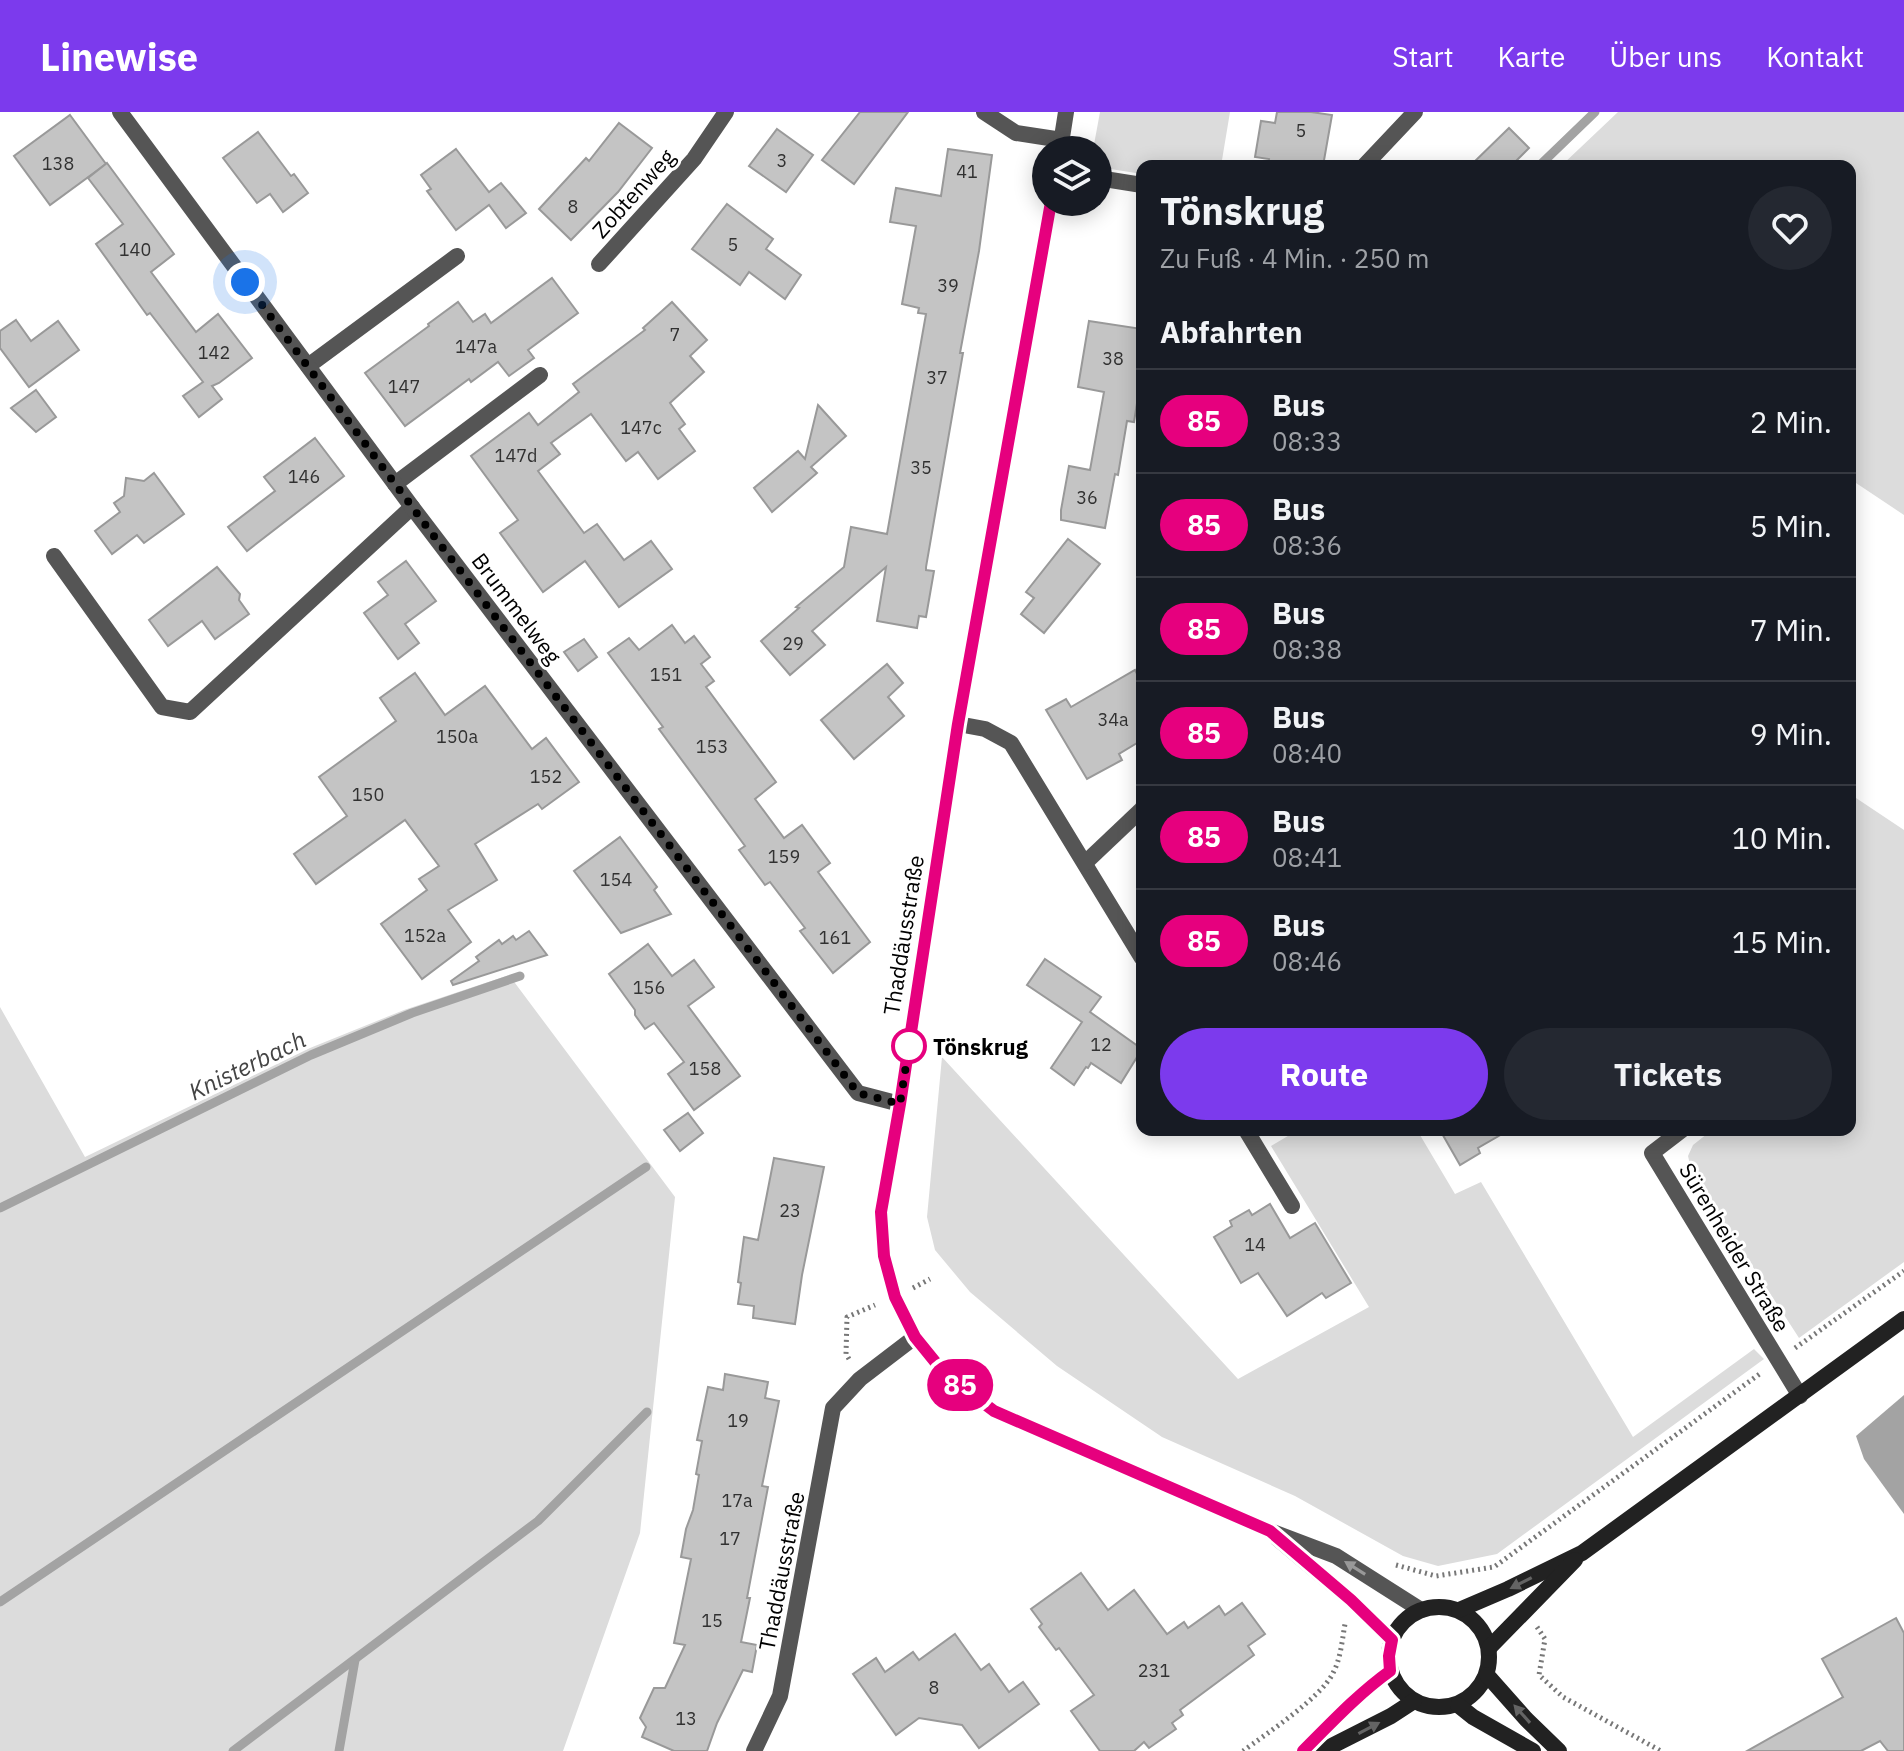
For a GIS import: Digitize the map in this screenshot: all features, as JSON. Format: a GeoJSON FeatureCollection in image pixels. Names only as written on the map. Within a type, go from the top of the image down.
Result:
{"type":"FeatureCollection","features":[{"type":"Feature","properties":{"kind":"main road"},"geometry":{"type":"LineString","coordinates":[[1459,1610],[1480,1627],[1489,1648],[1487,1675],[1477,1692],[1458,1705],[1435,1708],[1414,1701],[1397,1686],[1390,1671],[1389,1656],[1392,1640],[1400,1626],[1414,1614],[1431,1608],[1459,1610],[1582,1553],[1904,1319]]}},
{"type":"Feature","properties":{"kind":"main road"},"geometry":{"type":"LineString","coordinates":[[1489,1648],[1582,1553]]}},
{"type":"Feature","properties":{"kind":"main road"},"geometry":{"type":"LineString","coordinates":[[1303,1751],[1334,1719],[1390,1671]]}},
{"type":"Feature","properties":{"kind":"main road"},"geometry":{"type":"LineString","coordinates":[[1487,1675],[1559,1751]]}},
{"type":"Feature","properties":{"kind":"main road"},"geometry":{"type":"LineString","coordinates":[[1322,1751],[1414,1701]]}},
{"type":"Feature","properties":{"kind":"main road"},"geometry":{"type":"LineString","coordinates":[[1458,1705],[1533,1751]]}},
{"type":"Feature","properties":{"kind":"street","name":"Brummelweg"},"geometry":{"type":"LineString","coordinates":[[120,112],[412,507],[858,1093],[900,1104]]}},
{"type":"Feature","properties":{"kind":"street","name":"Zobtenweg"},"geometry":{"type":"LineString","coordinates":[[599,264],[694,159],[726,112]]}},
{"type":"Feature","properties":{"kind":"street"},"geometry":{"type":"LineString","coordinates":[[984,112],[1016,133],[1032,137]]}},
{"type":"Feature","properties":{"kind":"street"},"geometry":{"type":"LineString","coordinates":[[1062,136],[1066,112]]}},
{"type":"Feature","properties":{"kind":"street"},"geometry":{"type":"LineString","coordinates":[[1370,160],[1415,112]]}},
{"type":"Feature","properties":{"kind":"street"},"geometry":{"type":"LineString","coordinates":[[1112,180],[1136,184]]}},
{"type":"Feature","properties":{"kind":"street","name":"Thaddäusstraße"},"geometry":{"type":"LineString","coordinates":[[1049,216],[958,724],[881,1212],[884,1256],[895,1297],[915,1337],[945,1374],[994,1411],[1270,1531],[1336,1556],[1421,1610]]}},
{"type":"Feature","properties":{"kind":"street"},"geometry":{"type":"LineString","coordinates":[[308,366],[457,256]]}},
{"type":"Feature","properties":{"kind":"street"},"geometry":{"type":"LineString","coordinates":[[395,484],[540,375]]}},
{"type":"Feature","properties":{"kind":"street"},"geometry":{"type":"LineString","coordinates":[[54,556],[162,707],[190,712],[412,507]]}},
{"type":"Feature","properties":{"kind":"street"},"geometry":{"type":"LineString","coordinates":[[958,724],[985,729],[1011,743],[1136,948]]}},
{"type":"Feature","properties":{"kind":"street"},"geometry":{"type":"LineString","coordinates":[[1085,863],[1136,815]]}},
{"type":"Feature","properties":{"kind":"street"},"geometry":{"type":"LineString","coordinates":[[1250,1136],[1292,1206]]}},
{"type":"Feature","properties":{"kind":"street","name":"Sürenheider Straße"},"geometry":{"type":"LineString","coordinates":[[1674,1136],[1652,1153],[1800,1396]]}},
{"type":"Feature","properties":{"kind":"street","name":"Thaddäusstraße"},"geometry":{"type":"LineString","coordinates":[[754,1751],[780,1696],[833,1408],[860,1379],[915,1337]]}},
{"type":"Feature","properties":{"kind":"street","name":"Thaddäusstraße"},"geometry":{"type":"LineString","coordinates":[[1270,1531],[1351,1600],[1392,1640]]}},
{"type":"Feature","properties":{"kind":"path"},"geometry":{"type":"LineString","coordinates":[[1390,1561],[1436,1576],[1494,1567],[1904,1271]]}},
{"type":"Feature","properties":{"kind":"path"},"geometry":{"type":"LineString","coordinates":[[860,1379],[846,1354],[847,1317],[930,1279]]}},
{"type":"Feature","properties":{"kind":"path"},"geometry":{"type":"LineString","coordinates":[[1243,1751],[1325,1688],[1335,1671],[1351,1600]]}},
{"type":"Feature","properties":{"kind":"path"},"geometry":{"type":"LineString","coordinates":[[1545,1639],[1539,1675],[1563,1697],[1661,1751]]}},
{"type":"Feature","properties":{"kind":"shaded area"},"geometry":{"type":"Polygon","coordinates":[[[1100,112],[1230,112],[1222,160],[1136,160],[1136,173],[1112,169],[1112,136],[1096,136],[1100,112]]]}},
{"type":"Feature","properties":{"kind":"shaded area"},"geometry":{"type":"Polygon","coordinates":[[[1618,112],[1904,112],[1904,515],[1856,483],[1856,160],[1567,160],[1618,112]]]}},
{"type":"Feature","properties":{"kind":"shaded area"},"geometry":{"type":"Polygon","coordinates":[[[1856,798],[1904,830],[1904,1262],[1799,1338],[1692,1173],[1688,1156],[1693,1145],[1704,1136],[1856,1136],[1856,798]]]}},
{"type":"Feature","properties":{"kind":"shaded area"},"geometry":{"type":"Polygon","coordinates":[[[509,975],[675,1197],[640,1533],[563,1751],[0,1751],[0,1007],[85,1157],[310,1048],[404,1010],[509,975]]]}},
{"type":"Feature","properties":{"kind":"shaded area"},"geometry":{"type":"Polygon","coordinates":[[[942,1057],[1238,1379],[1369,1307],[1271,1146],[1288,1136],[1421,1136],[1455,1194],[1481,1182],[1633,1437],[1754,1349],[1764,1359],[1497,1554],[1438,1566],[1403,1556],[1295,1496],[1162,1437],[1057,1366],[970,1292],[935,1250],[927,1217],[942,1057]]]}},
{"type":"Feature","properties":{"kind":"shaded area"},"geometry":{"type":"Polygon","coordinates":[[[1904,1395],[1904,1514],[1864,1459],[1856,1436],[1904,1395]]]}},
{"type":"Feature","properties":{"kind":"building"},"geometry":{"type":"Polygon","coordinates":[[[860,112],[908,112],[854,184],[822,160],[860,112]]]}},
{"type":"Feature","properties":{"kind":"building"},"geometry":{"type":"Polygon","coordinates":[[[1277,112],[1332,115],[1324,160],[1255,157],[1261,121],[1275,123],[1277,112]]]}},
{"type":"Feature","properties":{"kind":"building"},"geometry":{"type":"Polygon","coordinates":[[[70,115],[106,164],[50,205],[14,156],[70,115]]]}},
{"type":"Feature","properties":{"kind":"building"},"geometry":{"type":"Polygon","coordinates":[[[619,123],[652,148],[618,192],[571,240],[539,209],[586,158],[589,161],[619,123]]]}},
{"type":"Feature","properties":{"kind":"building"},"geometry":{"type":"Polygon","coordinates":[[[1509,128],[1529,148],[1517,160],[1476,160],[1509,128]]]}},
{"type":"Feature","properties":{"kind":"building"},"geometry":{"type":"Polygon","coordinates":[[[777,129],[813,155],[786,192],[749,166],[777,129]]]}},
{"type":"Feature","properties":{"kind":"building"},"geometry":{"type":"Polygon","coordinates":[[[258,132],[308,193],[283,212],[270,194],[257,203],[223,158],[258,132]]]}},
{"type":"Feature","properties":{"kind":"building"},"geometry":{"type":"Polygon","coordinates":[[[456,149],[489,192],[501,183],[526,213],[506,228],[489,205],[456,230],[427,191],[431,189],[421,175],[456,149]]]}},
{"type":"Feature","properties":{"kind":"building"},"geometry":{"type":"Polygon","coordinates":[[[948,149],[992,155],[979,251],[960,353],[963,353],[926,567],[926,570],[934,571],[926,617],[919,616],[917,628],[877,621],[886,567],[812,631],[825,645],[790,675],[761,641],[844,567],[851,527],[887,534],[926,314],[918,313],[919,308],[902,304],[916,226],[890,222],[896,188],[941,196],[948,149]]]}},
{"type":"Feature","properties":{"kind":"building"},"geometry":{"type":"Polygon","coordinates":[[[107,163],[174,254],[151,272],[196,332],[218,314],[252,358],[212,386],[222,399],[199,417],[183,396],[203,382],[150,313],[147,315],[96,244],[123,224],[88,178],[107,163]]]}},
{"type":"Feature","properties":{"kind":"building"},"geometry":{"type":"Polygon","coordinates":[[[727,204],[773,239],[766,249],[801,275],[785,299],[749,272],[740,285],[692,249],[727,204]]]}},
{"type":"Feature","properties":{"kind":"building"},"geometry":{"type":"Polygon","coordinates":[[[552,278],[578,313],[528,350],[534,358],[509,376],[498,362],[471,382],[469,379],[405,426],[365,373],[458,302],[473,322],[485,314],[491,323],[552,278]]]}},
{"type":"Feature","properties":{"kind":"building"},"geometry":{"type":"Polygon","coordinates":[[[672,302],[707,340],[690,356],[704,372],[670,403],[685,424],[679,429],[695,451],[658,479],[638,452],[626,461],[591,414],[551,443],[560,454],[538,471],[584,533],[597,524],[624,560],[651,541],[672,569],[619,607],[585,561],[543,592],[500,533],[518,520],[471,456],[529,413],[538,425],[579,392],[573,384],[645,330],[643,328],[672,302]]]}},
{"type":"Feature","properties":{"kind":"building"},"geometry":{"type":"Polygon","coordinates":[[[16,320],[31,341],[58,321],[79,350],[29,387],[0,348],[0,331],[16,320]]]}},
{"type":"Feature","properties":{"kind":"building"},"geometry":{"type":"Polygon","coordinates":[[[1089,321],[1136,328],[1136,410],[1134,422],[1127,421],[1105,528],[1061,520],[1069,466],[1090,470],[1104,392],[1078,387],[1089,321]]]}},
{"type":"Feature","properties":{"kind":"building"},"geometry":{"type":"Polygon","coordinates":[[[36,390],[56,417],[36,432],[11,408],[36,390]]]}},
{"type":"Feature","properties":{"kind":"building"},"geometry":{"type":"Polygon","coordinates":[[[818,405],[846,436],[811,467],[817,473],[772,512],[754,488],[798,451],[805,459],[818,405]]]}},
{"type":"Feature","properties":{"kind":"building"},"geometry":{"type":"Polygon","coordinates":[[[315,438],[344,476],[247,551],[228,527],[275,491],[264,477],[315,438]]]}},
{"type":"Feature","properties":{"kind":"building"},"geometry":{"type":"Polygon","coordinates":[[[154,473],[184,514],[144,543],[137,535],[112,554],[95,531],[120,512],[114,503],[124,496],[126,478],[144,481],[154,473]]]}},
{"type":"Feature","properties":{"kind":"building"},"geometry":{"type":"Polygon","coordinates":[[[1068,539],[1100,564],[1044,633],[1021,614],[1034,598],[1026,592],[1068,539]]]}},
{"type":"Feature","properties":{"kind":"building"},"geometry":{"type":"Polygon","coordinates":[[[406,561],[436,601],[405,624],[419,643],[398,659],[364,613],[388,595],[378,582],[406,561]]]}},
{"type":"Feature","properties":{"kind":"building"},"geometry":{"type":"Polygon","coordinates":[[[217,567],[240,594],[239,600],[249,614],[215,639],[202,621],[168,646],[149,620],[217,567]]]}},
{"type":"Feature","properties":{"kind":"building"},"geometry":{"type":"Polygon","coordinates":[[[672,625],[685,643],[694,636],[710,657],[701,664],[714,681],[706,687],[776,782],[755,799],[784,838],[802,825],[830,863],[818,872],[870,942],[833,973],[800,931],[805,928],[770,882],[765,885],[739,850],[745,846],[659,729],[663,727],[608,653],[629,638],[639,650],[672,625]]]}},
{"type":"Feature","properties":{"kind":"building"},"geometry":{"type":"Polygon","coordinates":[[[584,639],[597,657],[578,671],[564,652],[584,639]]]}},
{"type":"Feature","properties":{"kind":"building"},"geometry":{"type":"Polygon","coordinates":[[[887,664],[903,683],[888,697],[904,716],[854,759],[821,720],[887,664]]]}},
{"type":"Feature","properties":{"kind":"building"},"geometry":{"type":"Polygon","coordinates":[[[1135,670],[1136,744],[1119,754],[1122,760],[1087,779],[1046,710],[1066,699],[1071,707],[1135,670]]]}},
{"type":"Feature","properties":{"kind":"building"},"geometry":{"type":"Polygon","coordinates":[[[415,673],[445,715],[485,686],[532,749],[546,738],[579,782],[542,809],[538,804],[475,844],[497,880],[448,910],[471,942],[422,979],[381,924],[427,890],[419,879],[439,866],[405,820],[316,884],[294,854],[347,816],[319,777],[396,721],[380,698],[415,673]]]}},
{"type":"Feature","properties":{"kind":"building"},"geometry":{"type":"Polygon","coordinates":[[[620,837],[657,887],[654,890],[671,914],[621,933],[574,871],[620,837]]]}},
{"type":"Feature","properties":{"kind":"building"},"geometry":{"type":"Polygon","coordinates":[[[529,931],[547,955],[453,985],[451,981],[479,961],[476,957],[499,940],[502,944],[513,936],[516,940],[529,931]]]}},
{"type":"Feature","properties":{"kind":"building"},"geometry":{"type":"Polygon","coordinates":[[[648,944],[672,976],[694,960],[714,987],[688,1006],[740,1076],[694,1110],[668,1074],[684,1062],[654,1023],[645,1029],[609,974],[648,944]]]}},
{"type":"Feature","properties":{"kind":"building"},"geometry":{"type":"Polygon","coordinates":[[[1045,959],[1101,997],[1090,1012],[1136,1045],[1136,1059],[1121,1083],[1091,1063],[1074,1085],[1051,1068],[1082,1022],[1027,985],[1045,959]]]}},
{"type":"Feature","properties":{"kind":"building"},"geometry":{"type":"Polygon","coordinates":[[[688,1113],[703,1133],[680,1151],[664,1130],[688,1113]]]}},
{"type":"Feature","properties":{"kind":"building"},"geometry":{"type":"Polygon","coordinates":[[[1443,1136],[1499,1136],[1478,1148],[1480,1153],[1460,1165],[1443,1136]]]}},
{"type":"Feature","properties":{"kind":"building"},"geometry":{"type":"Polygon","coordinates":[[[774,1158],[824,1167],[795,1324],[753,1318],[754,1306],[738,1304],[744,1237],[758,1240],[774,1158]]]}},
{"type":"Feature","properties":{"kind":"building"},"geometry":{"type":"Polygon","coordinates":[[[1270,1204],[1290,1238],[1315,1223],[1351,1283],[1326,1298],[1322,1293],[1287,1316],[1258,1273],[1241,1283],[1214,1237],[1232,1226],[1230,1221],[1249,1210],[1252,1215],[1270,1204]]]}},
{"type":"Feature","properties":{"kind":"building"},"geometry":{"type":"Polygon","coordinates":[[[725,1374],[768,1382],[765,1398],[779,1401],[762,1486],[768,1487],[741,1642],[757,1645],[752,1672],[743,1670],[707,1751],[674,1751],[642,1737],[646,1727],[640,1718],[654,1688],[665,1688],[685,1645],[674,1643],[691,1559],[681,1557],[699,1475],[696,1474],[702,1441],[697,1440],[708,1387],[723,1390],[725,1374]]]}},
{"type":"Feature","properties":{"kind":"building"},"geometry":{"type":"Polygon","coordinates":[[[1081,1573],[1108,1610],[1134,1590],[1167,1634],[1184,1622],[1188,1628],[1219,1606],[1225,1615],[1242,1603],[1265,1634],[1248,1646],[1254,1655],[1180,1710],[1183,1715],[1172,1723],[1176,1729],[1149,1748],[1144,1742],[1134,1751],[1100,1751],[1071,1711],[1094,1695],[1039,1627],[1042,1624],[1031,1609],[1081,1573]]]}},
{"type":"Feature","properties":{"kind":"building"},"geometry":{"type":"Polygon","coordinates":[[[1896,1618],[1904,1633],[1904,1751],[1888,1751],[1880,1741],[1861,1751],[1747,1751],[1843,1697],[1822,1659],[1896,1618]]]}},
{"type":"Feature","properties":{"kind":"building"},"geometry":{"type":"Polygon","coordinates":[[[955,1634],[981,1670],[989,1664],[1009,1692],[1023,1682],[1039,1704],[979,1748],[962,1725],[919,1718],[896,1735],[853,1674],[876,1658],[885,1672],[913,1652],[919,1660],[955,1634]]]}},
{"type":"Feature","properties":{"kind":"waterway","name":"Knisterbach"},"geometry":{"type":"LineString","coordinates":[[1545,160],[1595,112]]}},
{"type":"Feature","properties":{"kind":"waterway","name":"Knisterbach"},"geometry":{"type":"LineString","coordinates":[[0,1208],[311,1055],[412,1013],[520,976]]}},
{"type":"Feature","properties":{"kind":"waterway"},"geometry":{"type":"LineString","coordinates":[[0,1602],[646,1167]]}},
{"type":"Feature","properties":{"kind":"waterway"},"geometry":{"type":"LineString","coordinates":[[233,1751],[538,1521],[647,1412]]}},
{"type":"Feature","properties":{"kind":"waterway"},"geometry":{"type":"LineString","coordinates":[[339,1751],[355,1660]]}},
{"type":"Feature","properties":{"kind":"bus line","name":"85"},"geometry":{"type":"LineString","coordinates":[[1049,216],[958,724],[881,1212],[884,1256],[895,1297],[915,1337],[945,1374],[994,1411],[1270,1531],[1351,1600],[1392,1640],[1390,1671],[1334,1719],[1303,1751]]}},
{"type":"Feature","properties":{"kind":"place","name":"Tönskrug"},"geometry":{"type":"Point","coordinates":[909,1046]}},
{"type":"Feature","properties":{"kind":"route"},"geometry":{"type":"LineString","coordinates":[[245,282],[430,531],[858,1093],[900,1104],[910,1040],[909,1046]]}}]}
